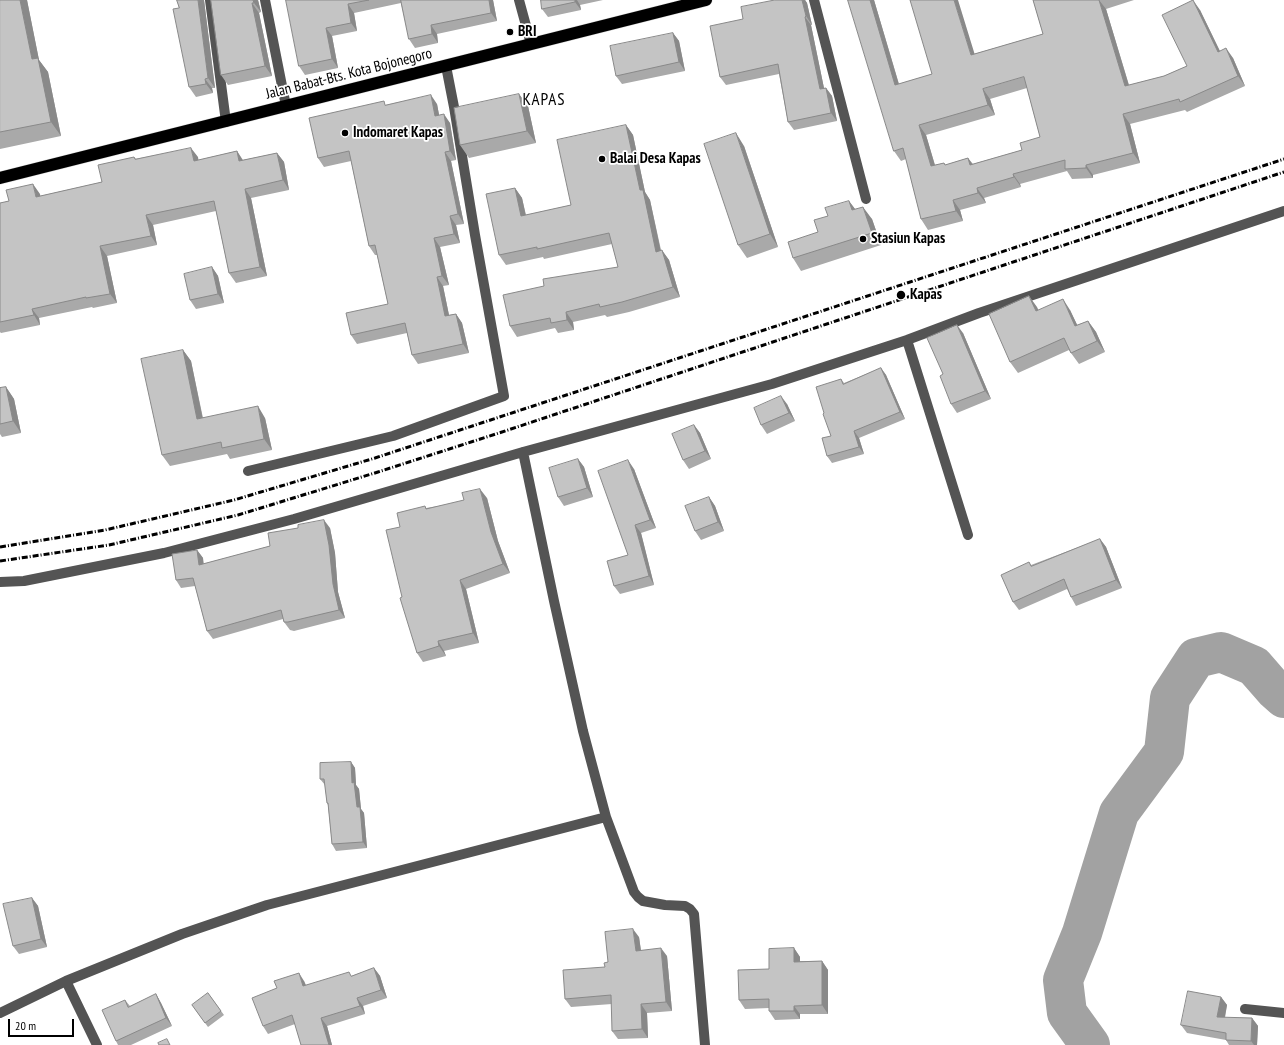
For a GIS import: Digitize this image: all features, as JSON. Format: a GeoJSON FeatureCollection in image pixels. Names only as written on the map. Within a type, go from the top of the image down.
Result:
{"type":"FeatureCollection","features":[{"type":"Feature","properties":{"kind":"highway","name":"Jalan Babat-Bts. Kota Bojonegoro"},"geometry":{"type":"LineString","coordinates":[[0,178],[706,0]]}},
{"type":"Feature","properties":{"kind":"street"},"geometry":{"type":"LineString","coordinates":[[210,0],[226,122]]}},
{"type":"Feature","properties":{"kind":"street"},"geometry":{"type":"LineString","coordinates":[[265,0],[286,106]]}},
{"type":"Feature","properties":{"kind":"street"},"geometry":{"type":"LineString","coordinates":[[520,0],[531,44]]}},
{"type":"Feature","properties":{"kind":"street"},"geometry":{"type":"LineString","coordinates":[[814,0],[866,199]]}},
{"type":"Feature","properties":{"kind":"street"},"geometry":{"type":"LineString","coordinates":[[248,471],[393,436],[504,396],[474,235],[454,106],[446,66]]}},
{"type":"Feature","properties":{"kind":"street"},"geometry":{"type":"LineString","coordinates":[[0,582],[24,581],[164,553],[772,384],[908,340],[979,313],[1284,211]]}},
{"type":"Feature","properties":{"kind":"street"},"geometry":{"type":"LineString","coordinates":[[908,340],[968,535]]}},
{"type":"Feature","properties":{"kind":"street"},"geometry":{"type":"LineString","coordinates":[[523,452],[583,731],[606,817],[616,846],[634,892],[643,901],[665,905],[685,906],[694,914],[705,1045]]}},
{"type":"Feature","properties":{"kind":"street"},"geometry":{"type":"LineString","coordinates":[[0,1013],[66,982],[182,934],[267,905],[606,817]]}},
{"type":"Feature","properties":{"kind":"street"},"geometry":{"type":"LineString","coordinates":[[66,982],[97,1045]]}},
{"type":"Feature","properties":{"kind":"street"},"geometry":{"type":"LineString","coordinates":[[1245,1009],[1284,1013]]}},
{"type":"Feature","properties":{"kind":"building"},"geometry":{"type":"Polygon","coordinates":[[[0,0],[20,0],[32,59],[38,58],[51,122],[0,132],[0,0]]]}},
{"type":"Feature","properties":{"kind":"building"},"geometry":{"type":"Polygon","coordinates":[[[177,0],[198,0],[208,78],[205,79],[206,84],[189,87],[173,9],[179,8],[177,0]]]}},
{"type":"Feature","properties":{"kind":"building"},"geometry":{"type":"Polygon","coordinates":[[[211,0],[253,0],[254,3],[252,3],[265,66],[221,75],[211,0]]]}},
{"type":"Feature","properties":{"kind":"building"},"geometry":{"type":"Polygon","coordinates":[[[286,0],[369,0],[348,4],[351,23],[326,28],[332,59],[299,66],[286,0]]]}},
{"type":"Feature","properties":{"kind":"building"},"geometry":{"type":"Polygon","coordinates":[[[401,0],[489,0],[491,13],[431,25],[432,34],[409,39],[401,0]]]}},
{"type":"Feature","properties":{"kind":"building"},"geometry":{"type":"Polygon","coordinates":[[[541,0],[575,0],[575,2],[542,9],[541,0]]]}},
{"type":"Feature","properties":{"kind":"building"},"geometry":{"type":"Polygon","coordinates":[[[775,0],[802,0],[820,89],[826,88],[831,113],[788,122],[778,64],[720,77],[710,26],[743,19],[741,7],[775,0]]]}},
{"type":"Feature","properties":{"kind":"building"},"geometry":{"type":"Polygon","coordinates":[[[848,0],[870,0],[895,85],[932,74],[910,0],[954,0],[971,55],[1043,34],[1033,0],[1099,0],[1125,86],[1164,76],[1187,66],[1162,15],[1193,0],[1218,52],[1226,48],[1238,76],[1180,102],[1179,99],[1123,114],[1133,153],[1086,165],[1086,168],[1065,169],[1065,160],[1013,174],[1014,177],[977,188],[978,193],[953,200],[956,211],[921,219],[903,148],[894,151],[848,0]],[[1024,77],[983,89],[988,105],[919,125],[931,166],[944,163],[945,165],[968,158],[970,165],[1022,150],[1020,143],[1040,137],[1024,77]]]}},
{"type":"Feature","properties":{"kind":"building"},"geometry":{"type":"Polygon","coordinates":[[[673,33],[679,62],[616,76],[610,46],[673,33]]]}},
{"type":"Feature","properties":{"kind":"building"},"geometry":{"type":"Polygon","coordinates":[[[519,94],[527,131],[460,145],[454,108],[519,94]]]}},
{"type":"Feature","properties":{"kind":"building"},"geometry":{"type":"Polygon","coordinates":[[[431,95],[435,116],[444,114],[450,151],[445,152],[458,214],[450,216],[454,234],[434,238],[442,276],[437,277],[445,316],[456,314],[463,344],[412,355],[405,323],[351,335],[346,313],[388,304],[375,245],[369,246],[349,151],[318,158],[309,118],[384,101],[385,105],[431,95]]]}},
{"type":"Feature","properties":{"kind":"building"},"geometry":{"type":"Polygon","coordinates":[[[626,125],[640,190],[643,190],[656,252],[662,250],[673,287],[622,302],[600,307],[599,304],[566,312],[567,320],[551,323],[550,318],[510,326],[503,295],[544,286],[543,279],[618,267],[609,233],[537,249],[537,247],[499,255],[486,194],[515,188],[521,216],[571,205],[557,140],[626,125]]]}},
{"type":"Feature","properties":{"kind":"building"},"geometry":{"type":"Polygon","coordinates":[[[736,133],[770,234],[738,245],[704,144],[736,133]]]}},
{"type":"Feature","properties":{"kind":"building"},"geometry":{"type":"Polygon","coordinates":[[[191,148],[194,161],[237,151],[239,161],[277,153],[283,180],[245,189],[260,267],[229,273],[214,201],[146,215],[151,236],[100,246],[110,294],[86,297],[32,309],[34,315],[0,322],[0,203],[9,201],[6,190],[33,184],[36,197],[102,182],[98,165],[134,157],[135,159],[191,148]]]}},
{"type":"Feature","properties":{"kind":"building"},"geometry":{"type":"Polygon","coordinates":[[[849,201],[852,210],[863,207],[872,233],[793,258],[788,242],[818,232],[814,220],[828,216],[825,208],[849,201]]]}},
{"type":"Feature","properties":{"kind":"building"},"geometry":{"type":"Polygon","coordinates":[[[212,267],[218,294],[190,300],[184,274],[212,267]]]}},
{"type":"Feature","properties":{"kind":"building"},"geometry":{"type":"Polygon","coordinates":[[[1029,296],[1036,311],[1063,299],[1075,326],[1088,321],[1097,341],[1071,353],[1064,338],[1010,362],[989,314],[1029,296]]]}},
{"type":"Feature","properties":{"kind":"building"},"geometry":{"type":"Polygon","coordinates":[[[957,325],[985,391],[951,404],[940,376],[943,374],[927,338],[957,325]]]}},
{"type":"Feature","properties":{"kind":"building"},"geometry":{"type":"Polygon","coordinates":[[[183,350],[197,419],[258,406],[264,439],[222,448],[221,442],[162,455],[141,359],[183,350]]]}},
{"type":"Feature","properties":{"kind":"building"},"geometry":{"type":"Polygon","coordinates":[[[881,368],[900,412],[854,431],[859,447],[827,456],[822,438],[831,436],[823,414],[824,413],[816,387],[841,379],[843,384],[881,368]]]}},
{"type":"Feature","properties":{"kind":"building"},"geometry":{"type":"Polygon","coordinates":[[[6,387],[13,421],[0,424],[0,388],[6,387]]]}},
{"type":"Feature","properties":{"kind":"building"},"geometry":{"type":"Polygon","coordinates":[[[781,396],[789,413],[761,425],[754,408],[781,396]]]}},
{"type":"Feature","properties":{"kind":"building"},"geometry":{"type":"Polygon","coordinates":[[[694,425],[705,451],[683,460],[672,434],[694,425]]]}},
{"type":"Feature","properties":{"kind":"building"},"geometry":{"type":"Polygon","coordinates":[[[578,459],[587,488],[558,497],[549,468],[578,459]]]}},
{"type":"Feature","properties":{"kind":"building"},"geometry":{"type":"Polygon","coordinates":[[[628,460],[650,520],[635,525],[649,576],[614,586],[607,561],[628,555],[598,471],[628,460]]]}},
{"type":"Feature","properties":{"kind":"building"},"geometry":{"type":"Polygon","coordinates":[[[480,489],[491,532],[503,564],[460,580],[473,633],[438,641],[439,646],[417,653],[400,598],[402,597],[386,530],[400,527],[397,513],[425,506],[426,509],[464,500],[462,493],[480,489]]]}},
{"type":"Feature","properties":{"kind":"building"},"geometry":{"type":"Polygon","coordinates":[[[709,497],[718,522],[695,531],[685,506],[709,497]]]}},
{"type":"Feature","properties":{"kind":"building"},"geometry":{"type":"Polygon","coordinates":[[[324,520],[329,545],[333,584],[339,610],[284,622],[281,610],[207,631],[193,578],[176,580],[172,554],[197,550],[199,565],[270,546],[268,533],[298,528],[298,525],[324,520]]]}},
{"type":"Feature","properties":{"kind":"building"},"geometry":{"type":"Polygon","coordinates":[[[1100,539],[1116,580],[1071,597],[1064,579],[1013,602],[1001,575],[1029,562],[1031,566],[1100,539]]]}},
{"type":"Feature","properties":{"kind":"building"},"geometry":{"type":"Polygon","coordinates":[[[351,762],[352,783],[354,782],[357,807],[360,807],[363,842],[332,844],[324,779],[320,779],[320,763],[351,762]]]}},
{"type":"Feature","properties":{"kind":"building"},"geometry":{"type":"Polygon","coordinates":[[[32,898],[41,939],[13,946],[3,904],[32,898]]]}},
{"type":"Feature","properties":{"kind":"building"},"geometry":{"type":"Polygon","coordinates":[[[633,929],[636,951],[661,948],[666,1002],[641,1004],[642,1029],[612,1031],[611,995],[565,999],[563,970],[605,967],[604,963],[608,962],[605,932],[633,929]]]}},
{"type":"Feature","properties":{"kind":"building"},"geometry":{"type":"Polygon","coordinates":[[[794,948],[794,962],[822,961],[822,1005],[794,1006],[794,1011],[769,1011],[769,999],[739,1000],[738,970],[769,969],[769,949],[794,948]]]}},
{"type":"Feature","properties":{"kind":"building"},"geometry":{"type":"Polygon","coordinates":[[[374,968],[381,990],[357,998],[360,1006],[321,1018],[329,1045],[301,1045],[292,1015],[263,1026],[252,998],[277,988],[274,981],[299,973],[303,986],[349,972],[351,976],[374,968]]]}},
{"type":"Feature","properties":{"kind":"building"},"geometry":{"type":"Polygon","coordinates":[[[1188,991],[1221,997],[1217,1017],[1252,1018],[1251,1041],[1226,1040],[1226,1033],[1181,1025],[1188,991]]]}},
{"type":"Feature","properties":{"kind":"building"},"geometry":{"type":"Polygon","coordinates":[[[208,993],[221,1011],[205,1023],[192,1005],[208,993]]]}},
{"type":"Feature","properties":{"kind":"building"},"geometry":{"type":"Polygon","coordinates":[[[156,994],[166,1018],[116,1041],[102,1010],[125,1000],[128,1007],[156,994]]]}},
{"type":"Feature","properties":{"kind":"building"},"geometry":{"type":"Polygon","coordinates":[[[167,1039],[170,1045],[159,1045],[158,1043],[167,1039]]]}},
{"type":"Feature","properties":{"kind":"waterway"},"geometry":{"type":"LineString","coordinates":[[1090,1045],[1067,1013],[1063,980],[1082,933],[1119,813],[1164,752],[1170,698],[1196,658],[1221,652],[1254,666],[1284,698]]}},
{"type":"Feature","properties":{"kind":"railway"},"geometry":{"type":"LineString","coordinates":[[0,547],[105,530],[234,500],[375,458],[1284,159]]}},
{"type":"Feature","properties":{"kind":"railway"},"geometry":{"type":"LineString","coordinates":[[0,561],[109,545],[238,515],[499,433],[1284,172]]}},
{"type":"Feature","properties":{"kind":"place","name":"BRI"},"geometry":{"type":"Point","coordinates":[510,32]}},
{"type":"Feature","properties":{"kind":"place","name":"Indomaret Kapas"},"geometry":{"type":"Point","coordinates":[345,133]}},
{"type":"Feature","properties":{"kind":"place","name":"Balai Desa Kapas"},"geometry":{"type":"Point","coordinates":[602,159]}},
{"type":"Feature","properties":{"kind":"place","name":"Stasiun Kapas"},"geometry":{"type":"Point","coordinates":[863,239]}},
{"type":"Feature","properties":{"kind":"place","name":"Kapas"},"geometry":{"type":"Point","coordinates":[901,295]}},
{"type":"Feature","properties":{"kind":"district","name":"KAPAS"},"geometry":{"type":"Point","coordinates":[544,100]}}]}
